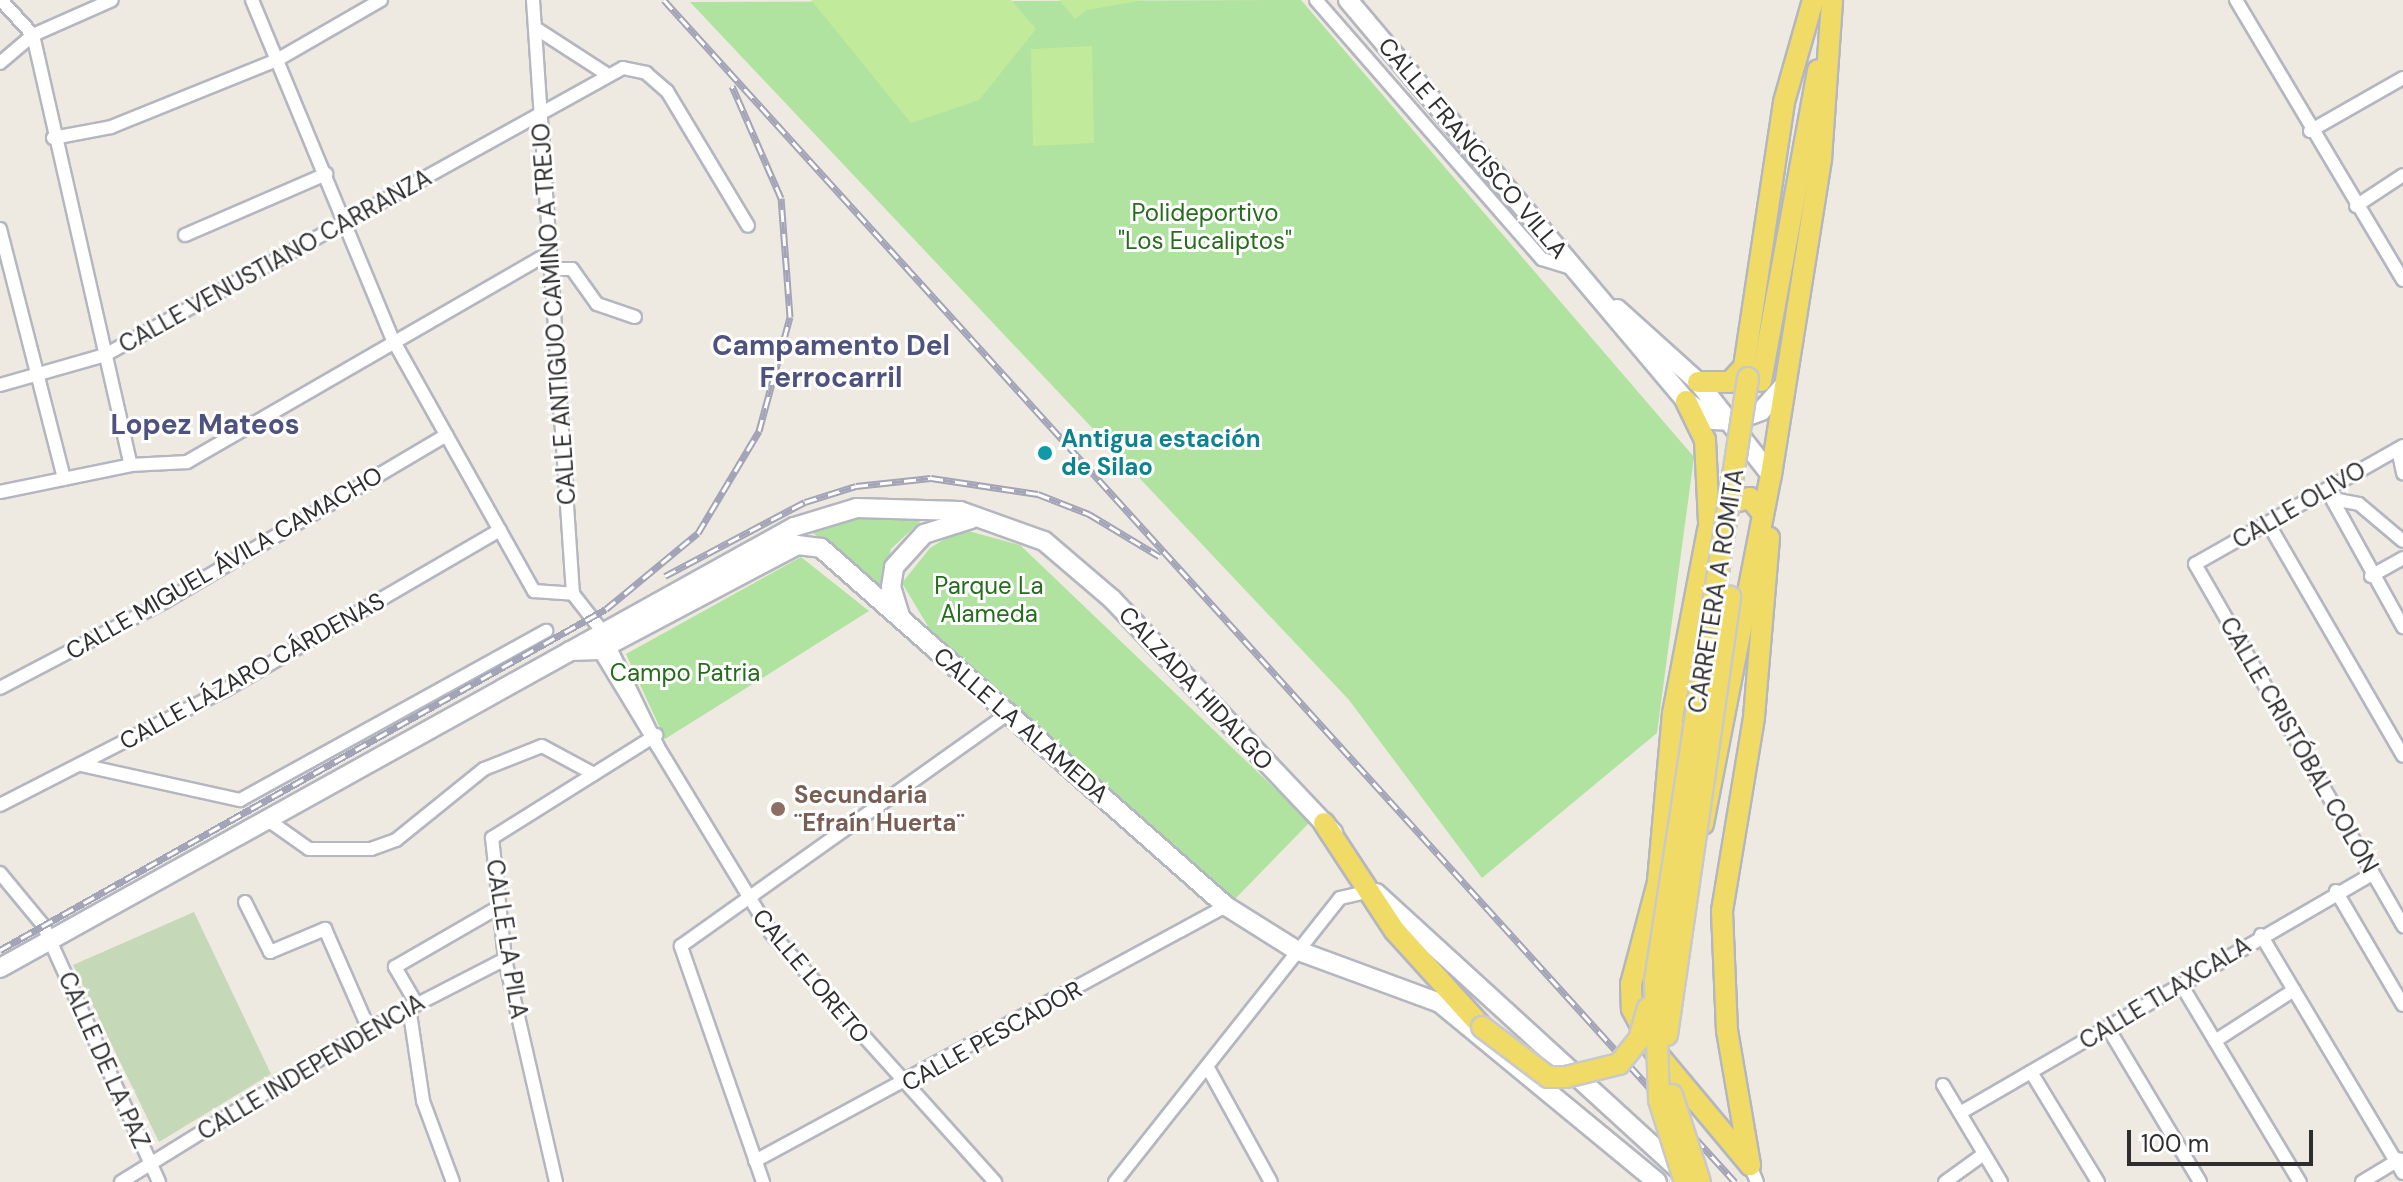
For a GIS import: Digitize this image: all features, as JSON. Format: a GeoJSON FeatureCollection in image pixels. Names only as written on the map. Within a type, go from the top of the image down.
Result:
{"type":"FeatureCollection","features":[{"type":"Feature","properties":{"kind":"main road","name":"CARRETERA A ROMITA"},"geometry":{"type":"LineString","coordinates":[[1685,1182],[1659,1100],[1655,981],[1815,0]]}},
{"type":"Feature","properties":{"kind":"main road"},"geometry":{"type":"LineString","coordinates":[[1698,382],[1730,382],[1744,367],[1784,102],[1815,0]]}},
{"type":"Feature","properties":{"kind":"main road","name":"CARRETERA A ROMITA"},"geometry":{"type":"LineString","coordinates":[[1700,1182],[1673,1103],[1667,1028],[1755,379],[1831,0]]}},
{"type":"Feature","properties":{"kind":"main road"},"geometry":{"type":"LineString","coordinates":[[1694,844],[1715,784],[1771,475],[1822,146],[1831,0]]}},
{"type":"Feature","properties":{"kind":"main road"},"geometry":{"type":"LineString","coordinates":[[1667,893],[1711,520],[1705,440],[1686,401]]}},
{"type":"Feature","properties":{"kind":"main road"},"geometry":{"type":"LineString","coordinates":[[1753,1173],[1727,1031],[1722,924],[1759,675],[1771,475]]}},
{"type":"Feature","properties":{"kind":"main road"},"geometry":{"type":"LineString","coordinates":[[1753,1173],[1654,1050],[1632,1009],[1636,955],[1658,882],[1673,713],[1711,520],[1739,497],[1762,513]]}},
{"type":"Feature","properties":{"kind":"main road"},"geometry":{"type":"LineString","coordinates":[[1324,823],[1367,892],[1482,1032],[1548,1077],[1601,1071],[1619,1064],[1639,1039],[1655,981]]}},
{"type":"Feature","properties":{"kind":"street"},"geometry":{"type":"LineString","coordinates":[[1,0],[33,35],[53,138],[131,465]]}},
{"type":"Feature","properties":{"kind":"street"},"geometry":{"type":"LineString","coordinates":[[0,63],[33,35],[112,0]]}},
{"type":"Feature","properties":{"kind":"street"},"geometry":{"type":"LineString","coordinates":[[252,0],[393,340],[534,591],[573,594]]}},
{"type":"Feature","properties":{"kind":"street"},"geometry":{"type":"LineString","coordinates":[[53,138],[111,127],[277,60],[381,0]]}},
{"type":"Feature","properties":{"kind":"street","name":"CALLE ANTIGUO CAMINO A TREJO"},"geometry":{"type":"LineString","coordinates":[[533,0],[573,594],[598,637]]}},
{"type":"Feature","properties":{"kind":"street"},"geometry":{"type":"LineString","coordinates":[[1316,0],[1542,259],[1578,270]]}},
{"type":"Feature","properties":{"kind":"street","name":"CALLE FRANCISCO VILLA"},"geometry":{"type":"LineString","coordinates":[[1348,0],[1686,401],[1713,420],[1734,421]]}},
{"type":"Feature","properties":{"kind":"street"},"geometry":{"type":"LineString","coordinates":[[2241,2],[2310,131],[2356,206],[2399,264],[2403,280]]}},
{"type":"Feature","properties":{"kind":"street"},"geometry":{"type":"LineString","coordinates":[[537,29],[605,73],[646,73],[667,91],[748,226]]}},
{"type":"Feature","properties":{"kind":"street","name":"CALLE VENUSTIANO CARRANZA"},"geometry":{"type":"LineString","coordinates":[[0,385],[105,355],[541,114],[605,73]]}},
{"type":"Feature","properties":{"kind":"street"},"geometry":{"type":"LineString","coordinates":[[2310,131],[2403,78]]}},
{"type":"Feature","properties":{"kind":"street"},"geometry":{"type":"LineString","coordinates":[[185,235],[326,174]]}},
{"type":"Feature","properties":{"kind":"street"},"geometry":{"type":"LineString","coordinates":[[2356,206],[2403,175]]}},
{"type":"Feature","properties":{"kind":"street"},"geometry":{"type":"LineString","coordinates":[[0,229],[64,479]]}},
{"type":"Feature","properties":{"kind":"street"},"geometry":{"type":"LineString","coordinates":[[0,492],[131,465],[187,462],[393,340],[549,253]]}},
{"type":"Feature","properties":{"kind":"street"},"geometry":{"type":"LineString","coordinates":[[551,269],[572,269],[597,304],[635,317]]}},
{"type":"Feature","properties":{"kind":"street","name":"CALLE FRANCISCO VILLA"},"geometry":{"type":"LineString","coordinates":[[1599,295],[1698,382],[1734,421],[1771,475]]}},
{"type":"Feature","properties":{"kind":"street"},"geometry":{"type":"LineString","coordinates":[[1734,421],[1761,411],[1785,384]]}},
{"type":"Feature","properties":{"kind":"street","name":"CALLE MIGUEL ÁVILA CAMACHO"},"geometry":{"type":"LineString","coordinates":[[0,688],[164,602],[446,435]]}},
{"type":"Feature","properties":{"kind":"street"},"geometry":{"type":"LineString","coordinates":[[2401,447],[2403,473]]}},
{"type":"Feature","properties":{"kind":"street","name":"CALLE OLIVO"},"geometry":{"type":"LineString","coordinates":[[2195,564],[2268,523],[2330,495],[2401,447]]}},
{"type":"Feature","properties":{"kind":"street"},"geometry":{"type":"LineString","coordinates":[[2330,495],[2359,504],[2403,541]]}},
{"type":"Feature","properties":{"kind":"street"},"geometry":{"type":"LineString","coordinates":[[2330,495],[2371,576],[2403,627]]}},
{"type":"Feature","properties":{"kind":"street","name":"CALZADA HIDALGO"},"geometry":{"type":"LineString","coordinates":[[0,968],[570,651],[857,508],[897,506],[994,519],[1044,541],[1089,577],[1324,823],[1374,890],[1505,1014],[1693,1182]]}},
{"type":"Feature","properties":{"kind":"street"},"geometry":{"type":"LineString","coordinates":[[904,623],[891,587],[909,548],[942,524],[994,519]]}},
{"type":"Feature","properties":{"kind":"street"},"geometry":{"type":"LineString","coordinates":[[2268,523],[2403,756]]}},
{"type":"Feature","properties":{"kind":"street","name":"CALLE LÁZARO CÁRDENAS"},"geometry":{"type":"LineString","coordinates":[[0,805],[81,765],[500,530]]}},
{"type":"Feature","properties":{"kind":"street","name":"CALLE LA ALAMEDA"},"geometry":{"type":"LineString","coordinates":[[796,536],[821,548],[1226,906],[1296,950],[1401,985],[1440,1003],[1482,1032],[1627,1152],[1657,1182]]}},
{"type":"Feature","properties":{"kind":"street"},"geometry":{"type":"LineString","coordinates":[[2371,576],[2403,558]]}},
{"type":"Feature","properties":{"kind":"street","name":"CALLE CRISTÓBAL COLÓN"},"geometry":{"type":"LineString","coordinates":[[2195,564],[2403,926]]}},
{"type":"Feature","properties":{"kind":"street"},"geometry":{"type":"LineString","coordinates":[[81,765],[240,800],[546,631]]}},
{"type":"Feature","properties":{"kind":"street","name":"CALLE LORETO"},"geometry":{"type":"LineString","coordinates":[[598,637],[745,895],[904,1086],[995,1182]]}},
{"type":"Feature","properties":{"kind":"street"},"geometry":{"type":"LineString","coordinates":[[763,1182],[681,946],[745,895],[1008,714]]}},
{"type":"Feature","properties":{"kind":"street","name":"CALLE LA PILA"},"geometry":{"type":"LineString","coordinates":[[556,1182],[505,959],[492,838],[654,740]]}},
{"type":"Feature","properties":{"kind":"street"},"geometry":{"type":"LineString","coordinates":[[268,820],[309,849],[371,849],[396,840],[484,769],[542,746],[594,774]]}},
{"type":"Feature","properties":{"kind":"street","name":"CALLE DE LA PAZ"},"geometry":{"type":"LineString","coordinates":[[0,873],[50,938],[159,1182]]}},
{"type":"Feature","properties":{"kind":"street","name":"CALLE TLAXCALA"},"geometry":{"type":"LineString","coordinates":[[1960,1113],[2182,986],[2336,891],[2372,874]]}},
{"type":"Feature","properties":{"kind":"street"},"geometry":{"type":"LineString","coordinates":[[2336,891],[2403,1005]]}},
{"type":"Feature","properties":{"kind":"street"},"geometry":{"type":"LineString","coordinates":[[1115,1182],[1340,898],[1367,892]]}},
{"type":"Feature","properties":{"kind":"street"},"geometry":{"type":"LineString","coordinates":[[245,902],[270,952],[325,929],[369,1029]]}},
{"type":"Feature","properties":{"kind":"street","name":"CALLE PESCADOR"},"geometry":{"type":"LineString","coordinates":[[755,1161],[904,1086],[1226,906]]}},
{"type":"Feature","properties":{"kind":"street"},"geometry":{"type":"LineString","coordinates":[[453,1182],[423,1101],[412,1005],[395,967],[499,907]]}},
{"type":"Feature","properties":{"kind":"street"},"geometry":{"type":"LineString","coordinates":[[2261,935],[2401,1164],[2362,1182]]}},
{"type":"Feature","properties":{"kind":"street","name":"CALLE INDEPENDENCIA"},"geometry":{"type":"LineString","coordinates":[[121,1182],[369,1029],[505,959]]}},
{"type":"Feature","properties":{"kind":"street"},"geometry":{"type":"LineString","coordinates":[[2182,986],[2300,1182]]}},
{"type":"Feature","properties":{"kind":"street"},"geometry":{"type":"LineString","coordinates":[[2215,1041],[2294,990]]}},
{"type":"Feature","properties":{"kind":"street"},"geometry":{"type":"LineString","coordinates":[[1482,1032],[1500,1029],[1505,1014]]}},
{"type":"Feature","properties":{"kind":"street"},"geometry":{"type":"LineString","coordinates":[[2108,1028],[2200,1182]]}},
{"type":"Feature","properties":{"kind":"street"},"geometry":{"type":"LineString","coordinates":[[1208,1068],[1271,1182]]}},
{"type":"Feature","properties":{"kind":"street"},"geometry":{"type":"LineString","coordinates":[[2031,1072],[2098,1182]]}},
{"type":"Feature","properties":{"kind":"street"},"geometry":{"type":"LineString","coordinates":[[1943,1085],[2001,1182]]}},
{"type":"Feature","properties":{"kind":"street"},"geometry":{"type":"LineString","coordinates":[[1627,1152],[1641,1136]]}},
{"type":"Feature","properties":{"kind":"street"},"geometry":{"type":"LineString","coordinates":[[1945,1182],[1984,1154]]}},
{"type":"Feature","properties":{"kind":"green space"},"geometry":{"type":"Polygon","coordinates":[[[811,0],[1011,0],[1036,29],[979,100],[911,123],[811,0]]]}},
{"type":"Feature","properties":{"kind":"green space"},"geometry":{"type":"Polygon","coordinates":[[[1059,0],[1144,0],[1087,10],[1075,19],[1059,0]]]}},
{"type":"Feature","properties":{"kind":"green space","name":"Polideportivo \"Los Eucaliptos\""},"geometry":{"type":"Polygon","coordinates":[[[1301,0],[1694,457],[1657,733],[1482,878],[1349,700],[690,2],[1301,0]]]}},
{"type":"Feature","properties":{"kind":"green space"},"geometry":{"type":"Polygon","coordinates":[[[1092,46],[1094,143],[1033,146],[1031,49],[1092,46]]]}},
{"type":"Feature","properties":{"kind":"green space"},"geometry":{"type":"Polygon","coordinates":[[[860,515],[924,518],[891,549],[880,596],[810,530],[860,515]]]}},
{"type":"Feature","properties":{"kind":"green space","name":"Parque La Alameda"},"geometry":{"type":"Polygon","coordinates":[[[961,529],[1020,545],[1310,822],[1235,899],[929,628],[902,583],[930,548],[961,529]]]}},
{"type":"Feature","properties":{"kind":"green space","name":"Campo Patria"},"geometry":{"type":"Polygon","coordinates":[[[801,557],[869,611],[665,739],[626,654],[801,557]]]}},
{"type":"Feature","properties":{"kind":"green space"},"geometry":{"type":"Polygon","coordinates":[[[194,912],[271,1074],[159,1142],[73,965],[194,912]]]}},
{"type":"Feature","properties":{"kind":"railway"},"geometry":{"type":"LineString","coordinates":[[664,0],[1735,1182]]}},
{"type":"Feature","properties":{"kind":"railway"},"geometry":{"type":"LineString","coordinates":[[0,950],[606,609],[698,533],[759,431],[790,317],[781,198],[732,86]]}},
{"type":"Feature","properties":{"kind":"railway"},"geometry":{"type":"LineString","coordinates":[[665,576],[805,502],[856,486],[931,478],[1038,494],[1089,514],[1159,556]]}},
{"type":"Feature","properties":{"kind":"place","name":"Antigua estación de Silao"},"geometry":{"type":"Point","coordinates":[1045,453]}},
{"type":"Feature","properties":{"kind":"place","name":"Secundaria ¨Efraín Huerta¨"},"geometry":{"type":"Point","coordinates":[778,809]}},
{"type":"Feature","properties":{"kind":"district","name":"Campamento Del Ferrocarril"},"geometry":{"type":"Point","coordinates":[831,362]}},
{"type":"Feature","properties":{"kind":"district","name":"Lopez Mateos"},"geometry":{"type":"Point","coordinates":[205,425]}}]}
